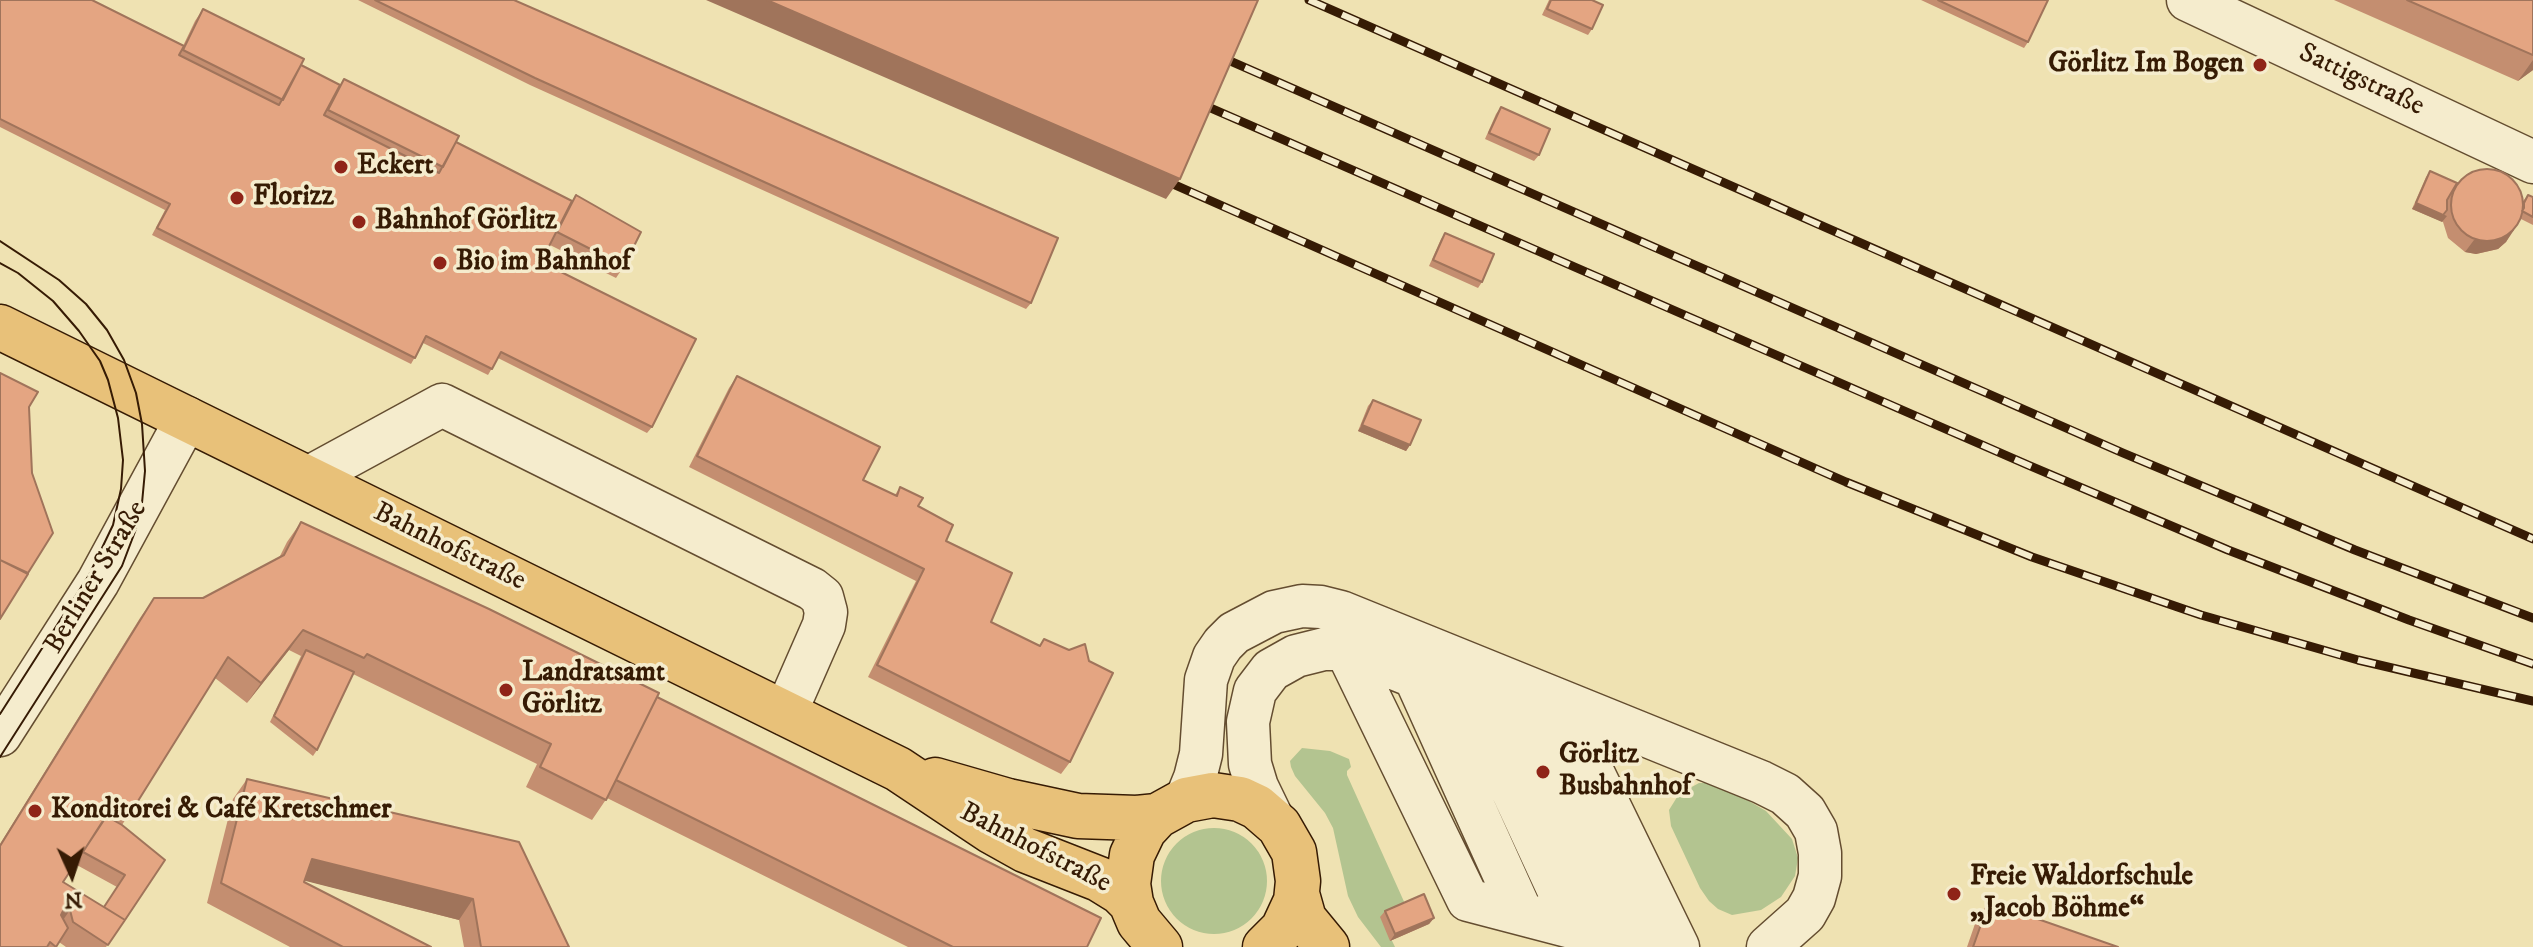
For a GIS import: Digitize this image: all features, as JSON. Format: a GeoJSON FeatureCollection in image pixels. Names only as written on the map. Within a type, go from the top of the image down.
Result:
{"type":"FeatureCollection","features":[{"type":"Feature","properties":{"kind":"main road","name":"Bahnhofstraße"},"geometry":{"type":"LineString","coordinates":[[0,327],[898,769],[1003,838],[1099,879],[1120,892],[1142,930]]}},
{"type":"Feature","properties":{"kind":"main road","name":"Bahnhofstraße"},"geometry":{"type":"LineString","coordinates":[[898,769],[1057,812],[1105,817],[1171,808],[1213,795],[1240,799],[1272,818],[1285,834],[1294,852],[1298,871],[1297,894],[1288,921],[1265,947]]}},
{"type":"Feature","properties":{"kind":"main road","name":"Bahnhofstraße"},"geometry":{"type":"LineString","coordinates":[[1142,930],[1128,884],[1132,855],[1144,830],[1171,808]]}},
{"type":"Feature","properties":{"kind":"main road","name":"Bahnhofstraße"},"geometry":{"type":"LineString","coordinates":[[1297,894],[1304,919],[1327,947]]}},
{"type":"Feature","properties":{"kind":"street","name":"Sattigstraße"},"geometry":{"type":"LineString","coordinates":[[2188,0],[2530,157]]}},
{"type":"Feature","properties":{"kind":"street"},"geometry":{"type":"LineString","coordinates":[[308,478],[430,399],[812,589],[822,597],[826,612],[824,625],[785,714]]}},
{"type":"Feature","properties":{"kind":"street","name":"Berliner Straße"},"geometry":{"type":"LineString","coordinates":[[0,735],[98,582],[187,418]]}},
{"type":"Feature","properties":{"kind":"street"},"geometry":{"type":"LineString","coordinates":[[1171,808],[1195,778],[1201,754],[1206,680],[1214,657],[1223,644],[1234,633],[1274,612],[1302,606],[1321,607],[1341,612],[1785,794],[1805,812],[1816,831],[1820,876],[1814,898],[1805,914],[1768,947]]}},
{"type":"Feature","properties":{"kind":"street"},"geometry":{"type":"LineString","coordinates":[[1272,818],[1250,764],[1248,722],[1255,691],[1271,670],[1296,656],[1324,649],[1346,649],[1578,742],[1678,947]]}},
{"type":"Feature","properties":{"kind":"street"},"geometry":{"type":"LineString","coordinates":[[1346,649],[1468,900],[1639,945]]}},
{"type":"Feature","properties":{"kind":"street"},"geometry":{"type":"LineString","coordinates":[[1415,677],[1522,914]]}},
{"type":"Feature","properties":{"kind":"street"},"geometry":{"type":"LineString","coordinates":[[1470,699],[1576,928]]}},
{"type":"Feature","properties":{"kind":"street"},"geometry":{"type":"LineString","coordinates":[[1524,720],[1639,945]]}},
{"type":"Feature","properties":{"kind":"green space"},"geometry":{"type":"Polygon","coordinates":[[[1302,748],[1330,751],[1349,759],[1351,767],[1347,775],[1406,906],[1381,918],[1395,947],[1381,947],[1358,917],[1348,896],[1333,828],[1291,767],[1290,761],[1302,748]]]}},
{"type":"Feature","properties":{"kind":"green space"},"geometry":{"type":"Polygon","coordinates":[[[1699,783],[1709,783],[1766,811],[1792,839],[1798,858],[1795,876],[1781,897],[1761,910],[1732,915],[1718,909],[1700,888],[1671,826],[1669,810],[1679,794],[1699,783]]]}},
{"type":"Feature","properties":{"kind":"green space"},"geometry":{"type":"Polygon","coordinates":[[[1214,828],[1234,832],[1251,844],[1263,861],[1267,881],[1263,901],[1251,918],[1234,930],[1214,934],[1194,930],[1177,918],[1165,901],[1161,881],[1165,861],[1177,844],[1194,832],[1214,828]]]}},
{"type":"Feature","properties":{"kind":"building","name":"Bahnhof Görlitz"},"geometry":{"type":"Polygon","coordinates":[[[0,0],[92,0],[184,46],[179,55],[279,105],[301,65],[340,85],[324,115],[439,173],[456,142],[572,201],[541,262],[696,339],[652,427],[501,352],[492,369],[426,336],[415,358],[157,228],[170,204],[0,119],[0,0]]]}},
{"type":"Feature","properties":{"kind":"building"},"geometry":{"type":"Polygon","coordinates":[[[375,0],[514,0],[1058,238],[1031,303],[535,78],[375,0]]]}},
{"type":"Feature","properties":{"kind":"building"},"geometry":{"type":"Polygon","coordinates":[[[767,0],[1258,0],[1180,179],[767,0]]]}},
{"type":"Feature","properties":{"kind":"building"},"geometry":{"type":"Polygon","coordinates":[[[1551,0],[1592,0],[1603,5],[1592,29],[1547,9],[1551,0]]]}},
{"type":"Feature","properties":{"kind":"building"},"geometry":{"type":"Polygon","coordinates":[[[1938,0],[2048,0],[2028,42],[1938,0]]]}},
{"type":"Feature","properties":{"kind":"building"},"geometry":{"type":"Polygon","coordinates":[[[2407,0],[2533,0],[2533,55],[2407,0]]]}},
{"type":"Feature","properties":{"kind":"building"},"geometry":{"type":"Polygon","coordinates":[[[203,9],[304,59],[283,100],[183,50],[203,9]]]}},
{"type":"Feature","properties":{"kind":"building"},"geometry":{"type":"Polygon","coordinates":[[[344,79],[459,136],[443,167],[328,110],[344,79]]]}},
{"type":"Feature","properties":{"kind":"building"},"geometry":{"type":"Polygon","coordinates":[[[1501,107],[1550,129],[1539,155],[1489,133],[1501,107]]]}},
{"type":"Feature","properties":{"kind":"building"},"geometry":{"type":"Polygon","coordinates":[[[2494,169],[2513,179],[2521,191],[2521,219],[2513,231],[2501,239],[2480,241],[2461,231],[2453,219],[2451,198],[2461,179],[2473,171],[2494,169]]]}},
{"type":"Feature","properties":{"kind":"building"},"geometry":{"type":"Polygon","coordinates":[[[2430,171],[2457,183],[2443,215],[2416,203],[2430,171]]]}},
{"type":"Feature","properties":{"kind":"building"},"geometry":{"type":"Polygon","coordinates":[[[576,195],[641,232],[624,266],[557,232],[576,195]]]}},
{"type":"Feature","properties":{"kind":"building"},"geometry":{"type":"Polygon","coordinates":[[[2528,195],[2533,197],[2533,217],[2522,211],[2528,195]]]}},
{"type":"Feature","properties":{"kind":"building"},"geometry":{"type":"Polygon","coordinates":[[[1445,233],[1494,254],[1482,282],[1433,260],[1445,233]]]}},
{"type":"Feature","properties":{"kind":"building"},"geometry":{"type":"Polygon","coordinates":[[[0,373],[38,392],[29,407],[32,473],[53,533],[28,573],[0,560],[0,373]]]}},
{"type":"Feature","properties":{"kind":"building"},"geometry":{"type":"Polygon","coordinates":[[[737,376],[880,447],[863,480],[897,496],[900,487],[923,498],[918,506],[953,525],[946,541],[1012,573],[991,622],[1040,646],[1044,639],[1069,650],[1085,644],[1089,661],[1113,673],[1070,762],[877,665],[924,569],[697,456],[737,376]]]}},
{"type":"Feature","properties":{"kind":"building"},"geometry":{"type":"Polygon","coordinates":[[[1373,400],[1421,420],[1410,445],[1362,425],[1373,400]]]}},
{"type":"Feature","properties":{"kind":"building"},"geometry":{"type":"Polygon","coordinates":[[[301,522],[489,609],[659,693],[606,800],[540,767],[551,744],[367,654],[364,658],[303,630],[261,683],[228,657],[128,817],[112,808],[63,882],[125,920],[108,945],[73,922],[70,910],[63,911],[61,915],[68,928],[56,947],[50,942],[47,947],[0,947],[0,846],[154,598],[203,598],[284,555],[301,522]]]}},
{"type":"Feature","properties":{"kind":"building"},"geometry":{"type":"Polygon","coordinates":[[[0,560],[28,574],[0,619],[0,560]]]}},
{"type":"Feature","properties":{"kind":"building"},"geometry":{"type":"Polygon","coordinates":[[[306,650],[354,672],[317,750],[274,716],[306,650]]]}},
{"type":"Feature","properties":{"kind":"building"},"geometry":{"type":"Polygon","coordinates":[[[657,697],[1101,918],[1087,947],[953,947],[616,780],[657,697]]]}},
{"type":"Feature","properties":{"kind":"building"},"geometry":{"type":"Polygon","coordinates":[[[247,779],[519,842],[569,947],[481,947],[473,899],[312,859],[304,882],[431,947],[343,947],[221,883],[247,779]]]}},
{"type":"Feature","properties":{"kind":"building"},"geometry":{"type":"Polygon","coordinates":[[[106,816],[165,860],[125,920],[104,907],[125,875],[83,852],[106,816]]]}},
{"type":"Feature","properties":{"kind":"building"},"geometry":{"type":"Polygon","coordinates":[[[1424,894],[1434,918],[1395,934],[1385,911],[1424,894]]]}},
{"type":"Feature","properties":{"kind":"building"},"geometry":{"type":"Polygon","coordinates":[[[1989,902],[2118,947],[1973,947],[1989,902]]]}},
{"type":"Feature","properties":{"kind":"tram line"},"geometry":{"type":"LineString","coordinates":[[0,241],[59,280],[86,304],[107,330],[124,360],[136,393],[142,424],[145,471],[136,529],[122,566],[0,757]]}},
{"type":"Feature","properties":{"kind":"tram line"},"geometry":{"type":"LineString","coordinates":[[0,263],[53,301],[100,361],[118,418],[123,460],[121,489],[113,525],[89,575],[0,714]]}},
{"type":"Feature","properties":{"kind":"railway"},"geometry":{"type":"LineString","coordinates":[[1309,0],[2533,539]]}},
{"type":"Feature","properties":{"kind":"railway"},"geometry":{"type":"LineString","coordinates":[[1212,53],[2123,453],[2355,550],[2533,618]]}},
{"type":"Feature","properties":{"kind":"railway"},"geometry":{"type":"LineString","coordinates":[[1190,99],[2228,550],[2533,664]]}},
{"type":"Feature","properties":{"kind":"railway"},"geometry":{"type":"LineString","coordinates":[[1157,177],[1846,482],[2032,557],[2201,615],[2358,660],[2533,701]]}},
{"type":"Feature","properties":{"kind":"place","name":"Görlitz Im Bogen"},"geometry":{"type":"Point","coordinates":[2260,65]}},
{"type":"Feature","properties":{"kind":"place","name":"Eckert"},"geometry":{"type":"Point","coordinates":[341,167]}},
{"type":"Feature","properties":{"kind":"place","name":"Florizz"},"geometry":{"type":"Point","coordinates":[237,198]}},
{"type":"Feature","properties":{"kind":"place","name":"Bahnhof Görlitz"},"geometry":{"type":"Point","coordinates":[359,222]}},
{"type":"Feature","properties":{"kind":"place","name":"Bio im Bahnhof"},"geometry":{"type":"Point","coordinates":[440,263]}},
{"type":"Feature","properties":{"kind":"place","name":"Landratsamt Görlitz"},"geometry":{"type":"Point","coordinates":[506,690]}},
{"type":"Feature","properties":{"kind":"place","name":"Görlitz Busbahnhof"},"geometry":{"type":"Point","coordinates":[1543,772]}},
{"type":"Feature","properties":{"kind":"place","name":"Konditorei & Café Kretschmer"},"geometry":{"type":"Point","coordinates":[35,811]}},
{"type":"Feature","properties":{"kind":"place","name":"Freie Waldorfschule „Jacob Böhme“"},"geometry":{"type":"Point","coordinates":[1954,894]}}]}
